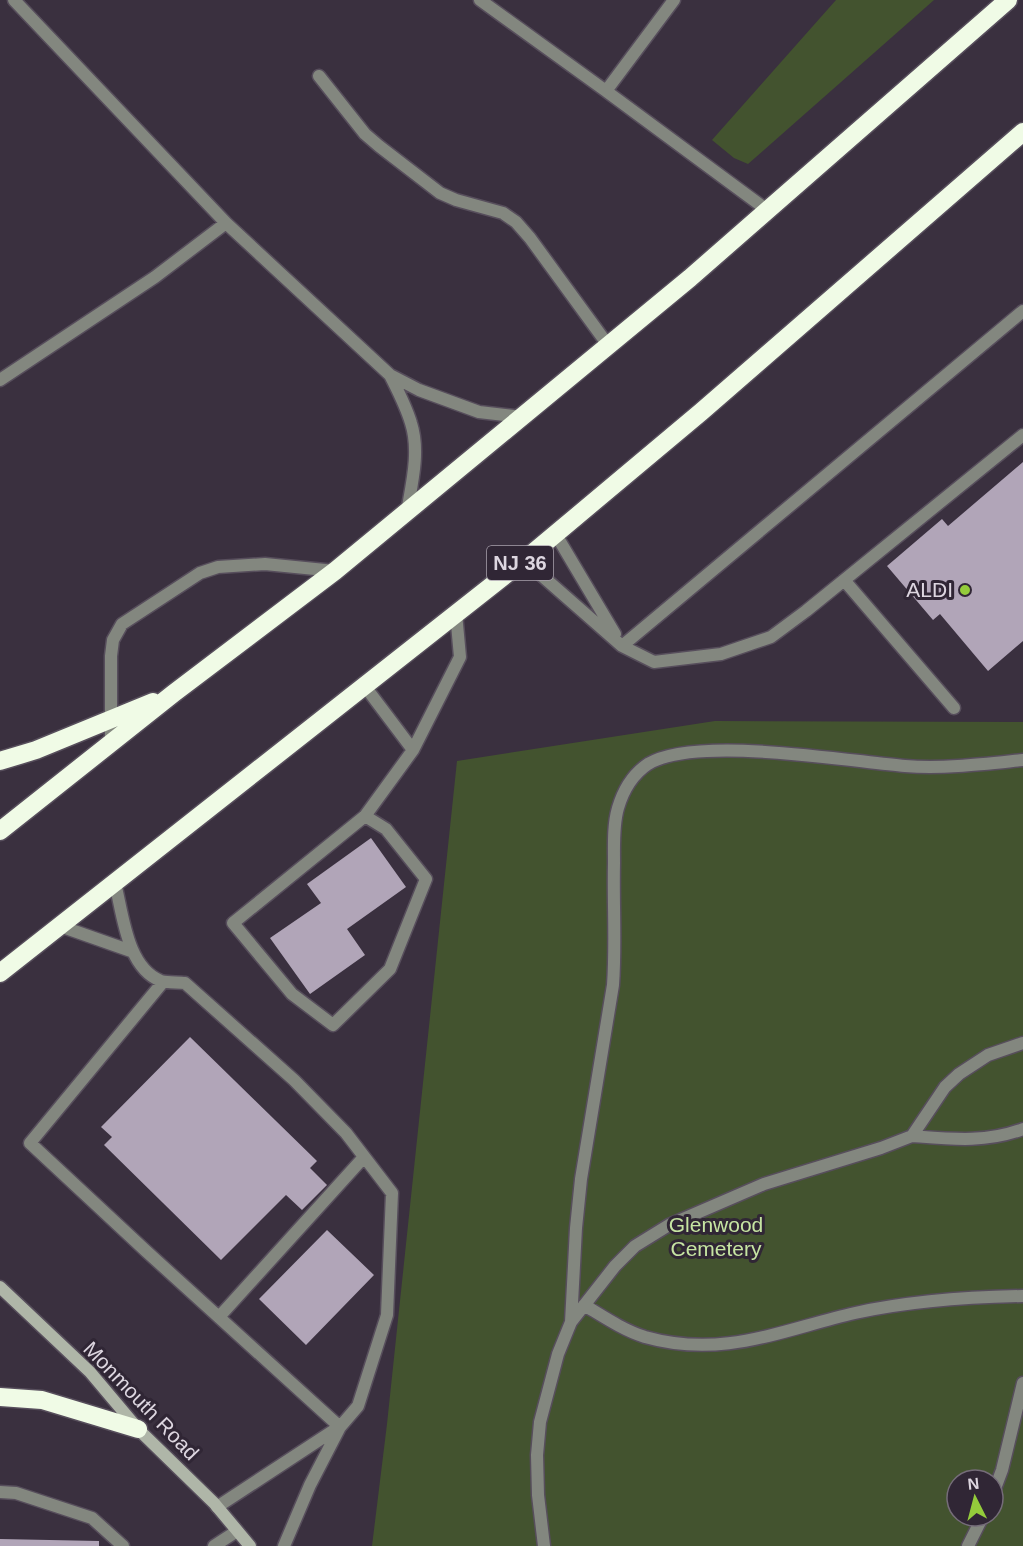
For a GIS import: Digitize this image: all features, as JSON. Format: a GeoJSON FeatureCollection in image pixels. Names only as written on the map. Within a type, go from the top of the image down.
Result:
{"type":"FeatureCollection","features":[{"type":"Feature","properties":{"kind":"highway"},"geometry":{"type":"LineString","coordinates":[[0,831],[174,693],[335,572],[690,278],[1008,0]]}},
{"type":"Feature","properties":{"kind":"highway","name":"NJ 36"},"geometry":{"type":"LineString","coordinates":[[0,973],[524,560],[701,412],[1023,132]]}},
{"type":"Feature","properties":{"kind":"highway"},"geometry":{"type":"LineString","coordinates":[[0,761],[36,750],[174,693]]}},
{"type":"Feature","properties":{"kind":"highway"},"geometry":{"type":"LineString","coordinates":[[0,1397],[42,1400],[138,1429]]}},
{"type":"Feature","properties":{"kind":"main road","name":"Monmouth Road"},"geometry":{"type":"LineString","coordinates":[[0,1287],[90,1372],[138,1429],[217,1507],[250,1546]]}},
{"type":"Feature","properties":{"kind":"street"},"geometry":{"type":"LineString","coordinates":[[14,0],[226,223],[390,375],[419,390],[479,412],[522,417]]}},
{"type":"Feature","properties":{"kind":"street"},"geometry":{"type":"LineString","coordinates":[[480,0],[767,210]]}},
{"type":"Feature","properties":{"kind":"street"},"geometry":{"type":"LineString","coordinates":[[606,91],[674,0]]}},
{"type":"Feature","properties":{"kind":"street"},"geometry":{"type":"LineString","coordinates":[[319,76],[365,134],[440,192],[456,200],[503,213],[516,222],[608,345]]}},
{"type":"Feature","properties":{"kind":"street"},"geometry":{"type":"LineString","coordinates":[[0,380],[155,277],[226,223]]}},
{"type":"Feature","properties":{"kind":"street"},"geometry":{"type":"LineString","coordinates":[[622,645],[1023,311]]}},
{"type":"Feature","properties":{"kind":"street"},"geometry":{"type":"LineString","coordinates":[[390,375],[412,425],[414,472],[407,512]]}},
{"type":"Feature","properties":{"kind":"street"},"geometry":{"type":"LineString","coordinates":[[524,560],[622,645],[654,662],[721,654],[771,636],[1023,435]]}},
{"type":"Feature","properties":{"kind":"street"},"geometry":{"type":"LineString","coordinates":[[555,533],[622,645]]}},
{"type":"Feature","properties":{"kind":"street"},"geometry":{"type":"LineString","coordinates":[[111,743],[111,656],[113,640],[122,624],[178,586],[200,573],[218,567],[265,564],[335,572]]}},
{"type":"Feature","properties":{"kind":"street"},"geometry":{"type":"LineString","coordinates":[[844,580],[954,708]]}},
{"type":"Feature","properties":{"kind":"street"},"geometry":{"type":"LineString","coordinates":[[365,816],[386,829],[426,879],[390,969],[333,1025],[292,994],[233,923],[365,816],[413,750],[460,657],[456,614]]}},
{"type":"Feature","properties":{"kind":"street"},"geometry":{"type":"LineString","coordinates":[[364,686],[413,750]]}},
{"type":"Feature","properties":{"kind":"street"},"geometry":{"type":"LineString","coordinates":[[571,1322],[581,1179],[613,985],[615,957],[614,844],[618,810],[626,788],[650,763],[678,754],[706,751],[744,751],[917,766],[1023,760]]}},
{"type":"Feature","properties":{"kind":"street"},"geometry":{"type":"LineString","coordinates":[[115,884],[131,951],[149,974],[163,982],[185,983],[294,1080],[346,1133],[392,1193],[387,1315],[358,1406],[340,1427],[310,1485],[284,1546]]}},
{"type":"Feature","properties":{"kind":"street"},"geometry":{"type":"LineString","coordinates":[[60,926],[131,951]]}},
{"type":"Feature","properties":{"kind":"street"},"geometry":{"type":"LineString","coordinates":[[163,982],[30,1143],[340,1427]]}},
{"type":"Feature","properties":{"kind":"street"},"geometry":{"type":"LineString","coordinates":[[912,1136],[945,1087],[959,1074],[988,1055],[1023,1043]]}},
{"type":"Feature","properties":{"kind":"street"},"geometry":{"type":"LineString","coordinates":[[544,1546],[537,1455],[540,1422],[558,1354],[571,1322],[615,1266],[636,1246],[669,1225],[764,1184],[881,1148],[912,1136],[965,1140],[994,1138],[1023,1130]]}},
{"type":"Feature","properties":{"kind":"street"},"geometry":{"type":"LineString","coordinates":[[219,1317],[364,1157]]}},
{"type":"Feature","properties":{"kind":"street"},"geometry":{"type":"LineString","coordinates":[[585,1305],[620,1327],[644,1336],[683,1345],[721,1346],[856,1313],[912,1303],[1023,1296]]}},
{"type":"Feature","properties":{"kind":"street"},"geometry":{"type":"LineString","coordinates":[[1002,1468],[1023,1383]]}},
{"type":"Feature","properties":{"kind":"street"},"geometry":{"type":"LineString","coordinates":[[217,1507],[340,1427]]}},
{"type":"Feature","properties":{"kind":"street"},"geometry":{"type":"LineString","coordinates":[[0,1492],[16,1493],[92,1518],[123,1546]]}},
{"type":"Feature","properties":{"kind":"street"},"geometry":{"type":"LineString","coordinates":[[968,1546],[977,1528]]}},
{"type":"Feature","properties":{"kind":"street"},"geometry":{"type":"LineString","coordinates":[[214,1546],[237,1531]]}},
{"type":"Feature","properties":{"kind":"green space"},"geometry":{"type":"Polygon","coordinates":[[[836,0],[934,0],[748,164],[734,158],[712,140],[836,0]]]}},
{"type":"Feature","properties":{"kind":"green space","name":"Glenwood Cemetery"},"geometry":{"type":"Polygon","coordinates":[[[715,721],[1023,722],[1023,1546],[372,1546],[457,761],[715,721]]]}},
{"type":"Feature","properties":{"kind":"building","name":"ALDI"},"geometry":{"type":"Polygon","coordinates":[[[1023,462],[1023,641],[988,671],[940,614],[933,620],[887,566],[942,519],[948,526],[1023,462]]]}},
{"type":"Feature","properties":{"kind":"building"},"geometry":{"type":"Polygon","coordinates":[[[371,838],[406,887],[347,929],[365,955],[310,994],[270,938],[321,903],[307,884],[371,838]]]}},
{"type":"Feature","properties":{"kind":"building"},"geometry":{"type":"Polygon","coordinates":[[[190,1037],[317,1161],[310,1168],[327,1185],[302,1210],[286,1195],[221,1260],[104,1145],[112,1137],[101,1127],[190,1037]]]}},
{"type":"Feature","properties":{"kind":"building"},"geometry":{"type":"Polygon","coordinates":[[[327,1230],[374,1275],[306,1345],[259,1299],[327,1230]]]}},
{"type":"Feature","properties":{"kind":"building"},"geometry":{"type":"Polygon","coordinates":[[[0,1539],[99,1541],[99,1546],[0,1546],[0,1539]]]}},
{"type":"Feature","properties":{"kind":"place","name":"ALDI"},"geometry":{"type":"Point","coordinates":[965,590]}}]}
